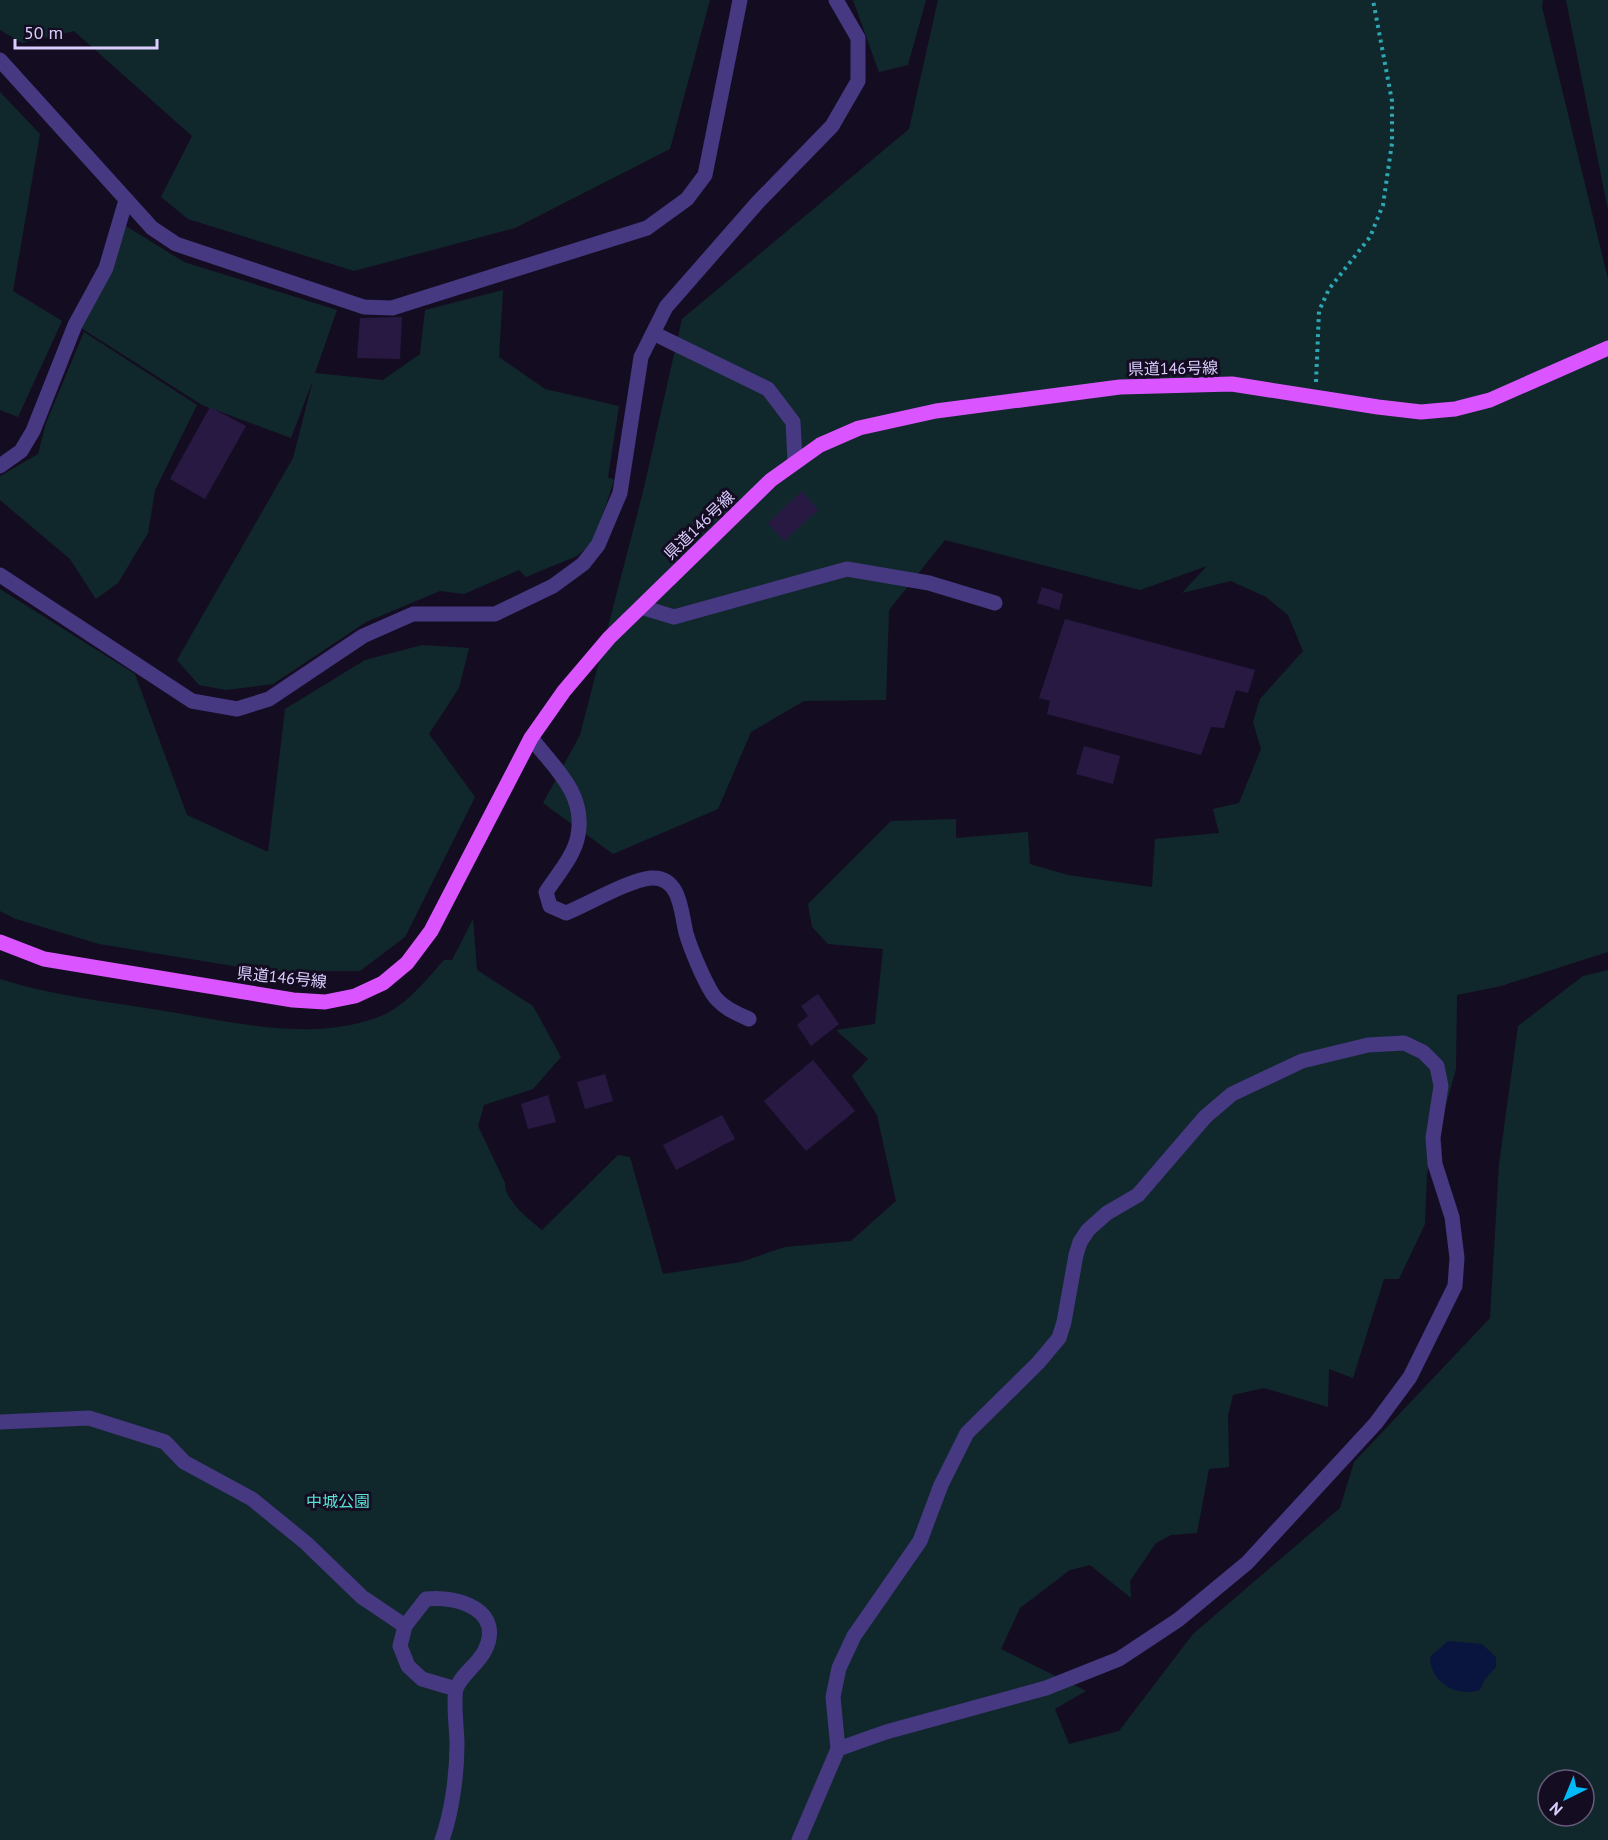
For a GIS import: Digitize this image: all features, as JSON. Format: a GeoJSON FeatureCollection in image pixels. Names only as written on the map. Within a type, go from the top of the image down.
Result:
{"type":"FeatureCollection","features":[{"type":"Feature","properties":{"kind":"main road","name":"県道146号線"},"geometry":{"type":"LineString","coordinates":[[0,942],[44,959],[293,1000],[325,1002],[355,996],[383,983],[407,963],[430,931],[531,738],[586,664],[771,480],[820,445],[859,428],[936,411],[1120,387],[1232,384],[1421,412],[1455,409],[1490,400],[1608,348]]}},
{"type":"Feature","properties":{"kind":"street"},"geometry":{"type":"LineString","coordinates":[[0,60],[152,228],[176,244],[363,307],[392,308],[647,228],[687,199],[705,175],[740,0]]}},
{"type":"Feature","properties":{"kind":"street"},"geometry":{"type":"LineString","coordinates":[[0,574],[192,701],[237,710],[269,699],[363,636],[413,614],[495,614],[553,586],[583,564],[598,545],[620,493],[641,357],[674,298],[758,202],[832,126],[858,81],[858,39],[836,0]]}},
{"type":"Feature","properties":{"kind":"street"},"geometry":{"type":"LineString","coordinates":[[0,466],[21,451],[33,431],[75,325],[106,268],[126,200]]}},
{"type":"Feature","properties":{"kind":"street"},"geometry":{"type":"LineString","coordinates":[[653,333],[768,389],[793,422],[795,461]]}},
{"type":"Feature","properties":{"kind":"street"},"geometry":{"type":"LineString","coordinates":[[641,607],[674,617],[847,569],[928,584],[995,603]]}},
{"type":"Feature","properties":{"kind":"street"},"geometry":{"type":"LineString","coordinates":[[531,738],[574,791],[579,811],[578,835],[546,892],[550,906],[566,913],[628,884],[648,878],[660,878],[676,890],[686,934],[713,995],[731,1012],[749,1019]]}},
{"type":"Feature","properties":{"kind":"street"},"geometry":{"type":"LineString","coordinates":[[799,1840],[837,1749],[833,1698],[839,1668],[854,1636],[920,1541],[941,1485],[967,1433],[1038,1363],[1059,1338],[1076,1254],[1088,1230],[1107,1214],[1137,1195],[1205,1118],[1232,1094],[1302,1061],[1368,1045],[1404,1043],[1423,1052],[1437,1066],[1441,1086],[1433,1138],[1435,1164],[1452,1217],[1457,1258],[1455,1286],[1410,1377],[1376,1422],[1247,1563],[1178,1620],[1119,1659],[1046,1689],[886,1732],[837,1749]]}},
{"type":"Feature","properties":{"kind":"street"},"geometry":{"type":"LineString","coordinates":[[0,1422],[89,1418],[165,1442],[184,1462],[252,1498],[306,1543],[362,1597],[405,1626]]}},
{"type":"Feature","properties":{"kind":"street"},"geometry":{"type":"LineString","coordinates":[[442,1840],[447,1826],[457,1748],[456,1689],[485,1651],[489,1632],[483,1614],[466,1602],[442,1597],[426,1599],[405,1626],[400,1646],[408,1666],[422,1679],[456,1689]]}},
{"type":"Feature","properties":{"kind":"path"},"geometry":{"type":"LineString","coordinates":[[1315,396],[1319,311],[1329,289],[1370,237],[1385,195],[1392,143],[1392,101],[1373,0]]}},
{"type":"Feature","properties":{"kind":"green space"},"geometry":{"type":"Polygon","coordinates":[[[0,0],[710,0],[670,149],[515,228],[354,271],[188,219],[161,197],[192,136],[74,31],[22,43],[0,30],[0,0]]]}},
{"type":"Feature","properties":{"kind":"green space"},"geometry":{"type":"Polygon","coordinates":[[[853,0],[926,0],[908,65],[879,72],[853,0]]]}},
{"type":"Feature","properties":{"kind":"green space","name":"中城公園"},"geometry":{"type":"Polygon","coordinates":[[[938,0],[1543,0],[1542,7],[1608,279],[1608,952],[1501,986],[1457,995],[1456,1069],[1427,1174],[1425,1224],[1399,1279],[1384,1279],[1353,1378],[1329,1369],[1328,1407],[1264,1388],[1233,1395],[1228,1415],[1229,1467],[1209,1469],[1197,1533],[1171,1535],[1156,1543],[1130,1581],[1131,1598],[1090,1565],[1070,1570],[1020,1608],[1001,1649],[1086,1691],[1055,1709],[1069,1744],[1119,1731],[1193,1634],[1340,1508],[1354,1462],[1490,1318],[1499,1164],[1518,1026],[1583,976],[1608,970],[1608,1840],[0,1840],[0,979],[61,994],[244,1024],[270,1028],[324,1029],[376,1018],[396,1008],[444,960],[452,960],[473,919],[477,970],[533,1006],[561,1057],[533,1089],[484,1105],[478,1126],[509,1196],[518,1209],[542,1230],[618,1155],[630,1157],[663,1274],[741,1262],[785,1247],[851,1241],[896,1201],[877,1115],[852,1076],[868,1059],[836,1030],[875,1024],[883,949],[828,944],[812,927],[808,904],[891,821],[956,819],[956,838],[1028,832],[1030,864],[1068,875],[1152,887],[1155,839],[1219,833],[1213,809],[1239,803],[1261,749],[1253,722],[1260,699],[1303,651],[1288,615],[1266,597],[1231,581],[1182,593],[1207,566],[1140,590],[945,540],[889,610],[886,700],[804,701],[751,732],[718,809],[613,854],[543,803],[580,735],[643,492],[682,319],[909,129],[938,0]]]}},
{"type":"Feature","properties":{"kind":"green space"},"geometry":{"type":"Polygon","coordinates":[[[1566,0],[1608,0],[1608,210],[1566,0]]]}},
{"type":"Feature","properties":{"kind":"green space"},"geometry":{"type":"Polygon","coordinates":[[[0,92],[40,134],[13,291],[62,321],[18,417],[0,410],[0,92]]]}},
{"type":"Feature","properties":{"kind":"green space"},"geometry":{"type":"Polygon","coordinates":[[[126,226],[184,262],[337,310],[315,373],[383,380],[420,354],[425,310],[503,290],[499,357],[545,389],[619,406],[608,477],[614,480],[595,540],[577,556],[526,577],[519,570],[464,594],[440,591],[366,622],[273,684],[226,690],[199,685],[177,660],[293,458],[313,380],[291,438],[202,405],[81,328],[111,268],[126,226]]]}},
{"type":"Feature","properties":{"kind":"green space"},"geometry":{"type":"Polygon","coordinates":[[[84,332],[197,405],[155,490],[148,533],[118,583],[96,599],[70,559],[0,500],[0,476],[38,454],[46,423],[84,332]]]}},
{"type":"Feature","properties":{"kind":"green space"},"geometry":{"type":"Polygon","coordinates":[[[0,589],[135,674],[187,815],[268,852],[285,709],[365,660],[422,645],[469,648],[459,688],[429,734],[475,797],[405,937],[360,971],[264,971],[99,944],[16,919],[0,911],[0,589]]]}},
{"type":"Feature","properties":{"kind":"shaded area"},"geometry":{"type":"Polygon","coordinates":[[[1448,1641],[1482,1644],[1496,1657],[1496,1667],[1485,1679],[1480,1690],[1463,1692],[1454,1690],[1435,1675],[1430,1657],[1448,1641]]]}},
{"type":"Feature","properties":{"kind":"building"},"geometry":{"type":"Polygon","coordinates":[[[402,317],[400,359],[357,358],[360,318],[402,317]]]}},
{"type":"Feature","properties":{"kind":"building"},"geometry":{"type":"Polygon","coordinates":[[[210,407],[246,426],[205,499],[170,479],[210,407]]]}},
{"type":"Feature","properties":{"kind":"building"},"geometry":{"type":"Polygon","coordinates":[[[802,491],[818,510],[784,541],[768,523],[802,491]]]}},
{"type":"Feature","properties":{"kind":"building"},"geometry":{"type":"Polygon","coordinates":[[[1042,587],[1063,594],[1059,610],[1037,603],[1042,587]]]}},
{"type":"Feature","properties":{"kind":"building"},"geometry":{"type":"Polygon","coordinates":[[[1065,619],[1255,670],[1248,693],[1236,690],[1224,728],[1211,727],[1201,755],[1047,714],[1050,701],[1039,698],[1065,619]]]}},
{"type":"Feature","properties":{"kind":"building"},"geometry":{"type":"Polygon","coordinates":[[[1084,746],[1120,756],[1113,784],[1076,774],[1084,746]]]}},
{"type":"Feature","properties":{"kind":"building"},"geometry":{"type":"Polygon","coordinates":[[[818,994],[839,1024],[811,1046],[797,1025],[808,1016],[801,1006],[818,994]]]}},
{"type":"Feature","properties":{"kind":"building"},"geometry":{"type":"Polygon","coordinates":[[[813,1060],[855,1111],[806,1151],[764,1101],[813,1060]]]}},
{"type":"Feature","properties":{"kind":"building"},"geometry":{"type":"Polygon","coordinates":[[[605,1074],[613,1101],[585,1109],[577,1082],[605,1074]]]}},
{"type":"Feature","properties":{"kind":"building"},"geometry":{"type":"Polygon","coordinates":[[[548,1095],[556,1122],[528,1129],[521,1104],[548,1095]]]}},
{"type":"Feature","properties":{"kind":"building"},"geometry":{"type":"Polygon","coordinates":[[[722,1115],[735,1139],[676,1170],[663,1145],[722,1115]]]}}]}
